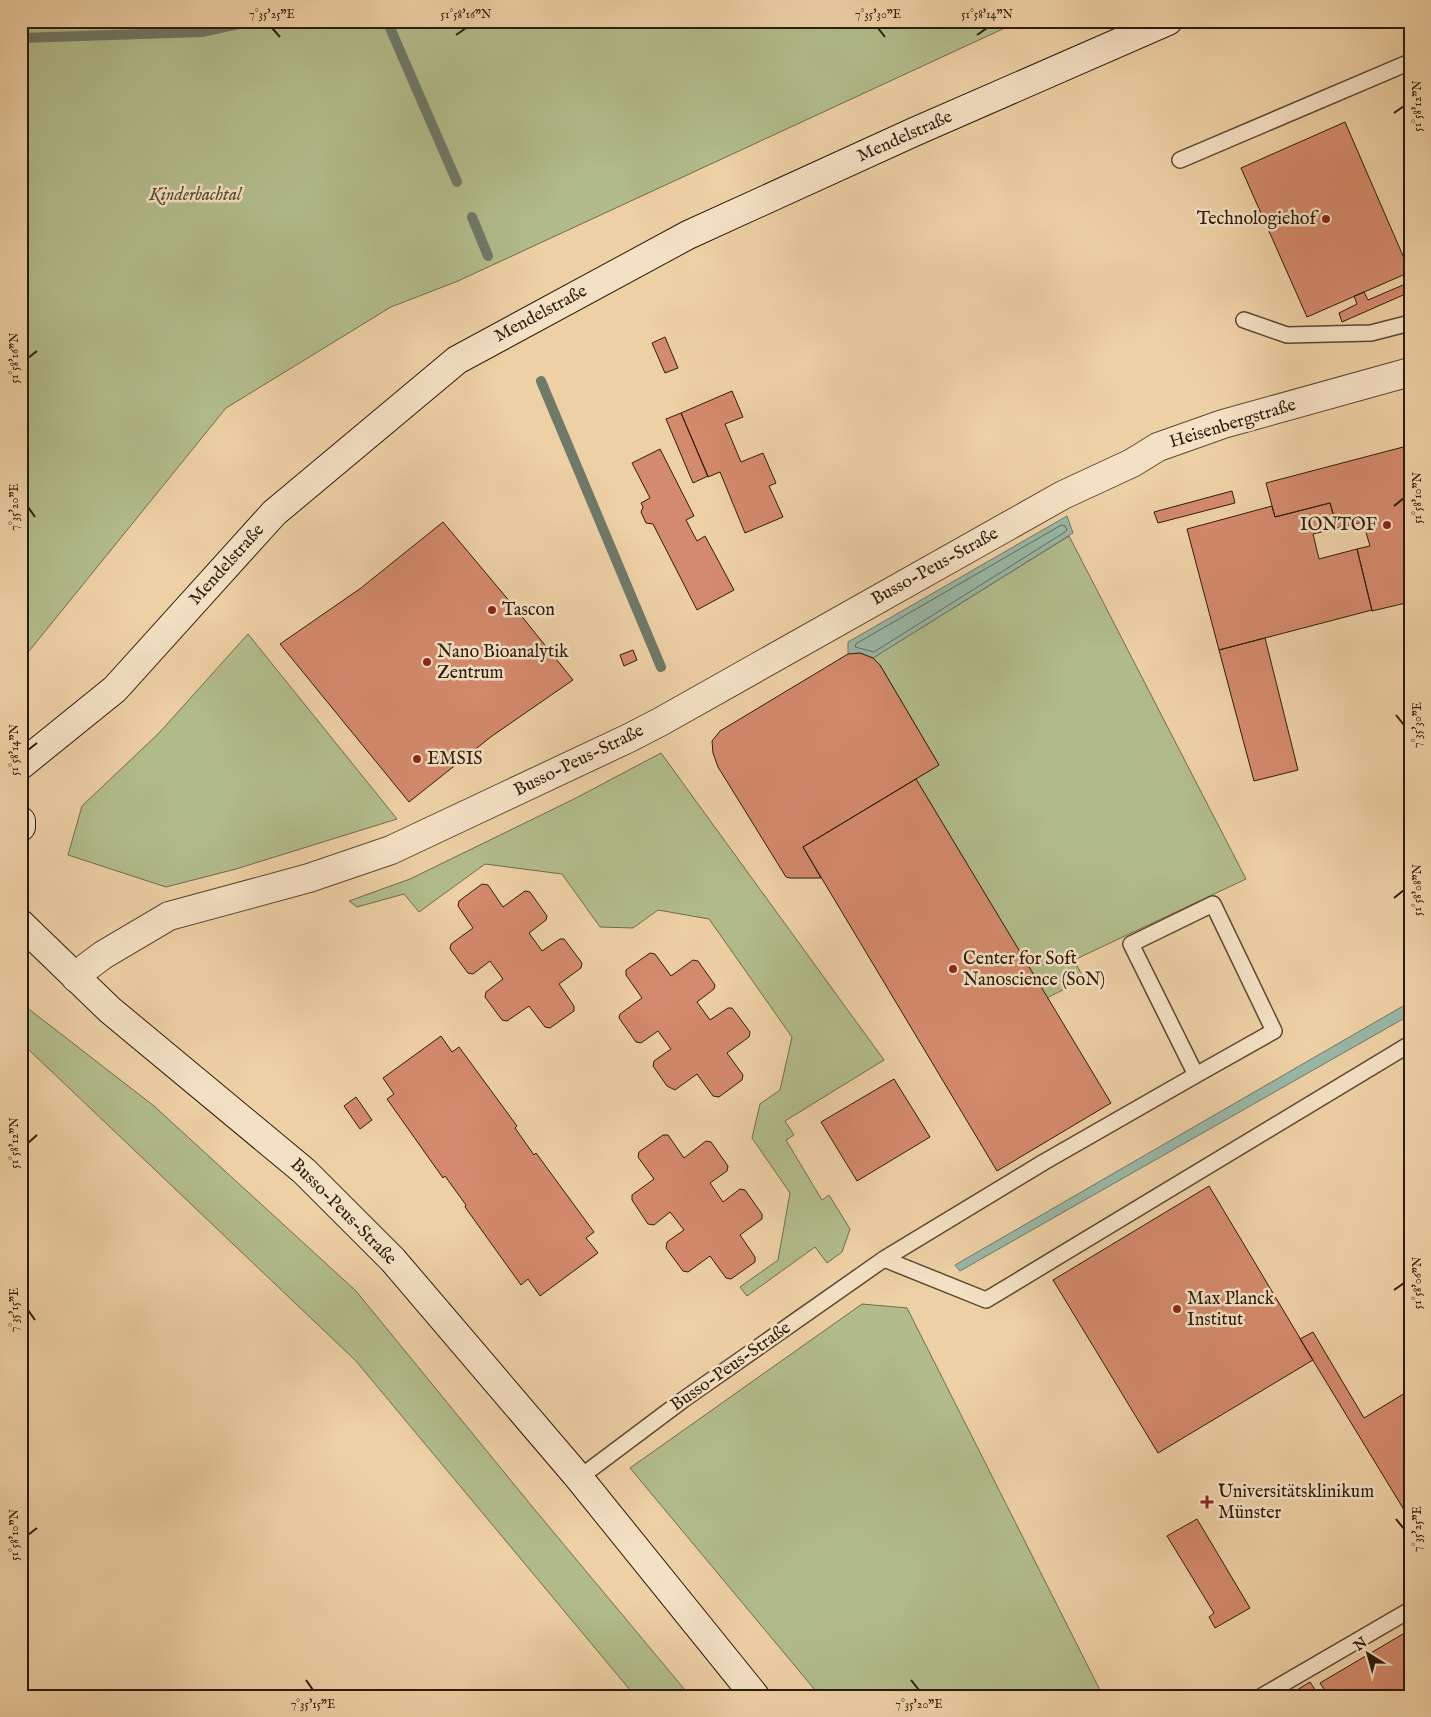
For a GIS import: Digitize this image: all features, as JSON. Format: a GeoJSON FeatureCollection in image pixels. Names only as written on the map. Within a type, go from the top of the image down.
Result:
{"type":"FeatureCollection","features":[{"type":"Feature","properties":{"kind":"main road","name":"Mendelstraße"},"geometry":{"type":"LineString","coordinates":[[21,765],[115,689],[274,513],[457,360],[688,235],[914,132],[1168,21]]}},
{"type":"Feature","properties":{"kind":"main road","name":"Heisenbergstraße"},"geometry":{"type":"LineString","coordinates":[[1063,494],[1132,462],[1158,447],[1186,437],[1223,424],[1410,372]]}},
{"type":"Feature","properties":{"kind":"main road","name":"Busso-Peus-Straße"},"geometry":{"type":"LineString","coordinates":[[76,978],[86,967],[103,955],[169,916],[309,878],[391,850],[629,738],[1063,494]]}},
{"type":"Feature","properties":{"kind":"main road"},"geometry":{"type":"LineString","coordinates":[[21,821],[21,827]]}},
{"type":"Feature","properties":{"kind":"main road","name":"Busso-Peus-Straße"},"geometry":{"type":"LineString","coordinates":[[21,924],[132,1030],[304,1171],[393,1260],[580,1478],[756,1696]]}},
{"type":"Feature","properties":{"kind":"lane"},"geometry":{"type":"LineString","coordinates":[[1180,160],[1410,62]]}},
{"type":"Feature","properties":{"kind":"lane"},"geometry":{"type":"LineString","coordinates":[[1244,320],[1287,335],[1371,333],[1410,323]]}},
{"type":"Feature","properties":{"kind":"lane","name":"Busso-Peus-Straße"},"geometry":{"type":"LineString","coordinates":[[580,1478],[684,1400],[884,1259],[1044,1162],[1196,1076],[1274,1031],[1213,904],[1130,944],[1196,1076]]}},
{"type":"Feature","properties":{"kind":"lane"},"geometry":{"type":"LineString","coordinates":[[884,1259],[986,1300],[1410,1044]]}},
{"type":"Feature","properties":{"kind":"lane"},"geometry":{"type":"LineString","coordinates":[[1262,1696],[1410,1610]]}},
{"type":"Feature","properties":{"kind":"green space","name":"Kinderbachtal"},"geometry":{"type":"Polygon","coordinates":[[[21,21],[1020,21],[458,281],[391,307],[226,408],[21,661],[21,21]]]}},
{"type":"Feature","properties":{"kind":"green space"},"geometry":{"type":"Polygon","coordinates":[[[1069,536],[1246,879],[1074,960],[1084,979],[1047,998],[916,779],[939,765],[880,665],[873,658],[1069,536]]]}},
{"type":"Feature","properties":{"kind":"green space"},"geometry":{"type":"Polygon","coordinates":[[[248,634],[397,819],[236,869],[166,887],[68,855],[82,806],[159,733],[248,634]]]}},
{"type":"Feature","properties":{"kind":"green space"},"geometry":{"type":"Polygon","coordinates":[[[661,753],[884,1060],[785,1121],[794,1135],[786,1140],[822,1200],[829,1195],[850,1229],[842,1252],[827,1263],[815,1247],[747,1296],[740,1287],[778,1260],[790,1193],[752,1138],[760,1104],[780,1090],[792,1037],[709,919],[658,910],[633,928],[600,927],[562,874],[485,864],[419,912],[404,894],[357,907],[349,901],[410,879],[574,799],[661,753]]]}},
{"type":"Feature","properties":{"kind":"green space"},"geometry":{"type":"Polygon","coordinates":[[[21,1003],[154,1106],[356,1291],[690,1696],[635,1696],[356,1361],[29,1050],[21,1050],[21,1003]]]}},
{"type":"Feature","properties":{"kind":"green space"},"geometry":{"type":"Polygon","coordinates":[[[862,1304],[907,1308],[1103,1696],[820,1696],[630,1468],[862,1304]]]}},
{"type":"Feature","properties":{"kind":"water"},"geometry":{"type":"Polygon","coordinates":[[[1067,516],[1073,533],[873,658],[860,653],[848,654],[848,642],[1067,516]]]}},
{"type":"Feature","properties":{"kind":"water"},"geometry":{"type":"Polygon","coordinates":[[[1410,1002],[1410,1015],[960,1271],[955,1265],[1410,1002]]]}},
{"type":"Feature","properties":{"kind":"building","name":"Technologiehof"},"geometry":{"type":"Polygon","coordinates":[[[1345,122],[1410,272],[1307,317],[1241,168],[1345,122]]]}},
{"type":"Feature","properties":{"kind":"building"},"geometry":{"type":"Polygon","coordinates":[[[1410,282],[1410,292],[1342,322],[1339,313],[1357,304],[1354,296],[1364,292],[1368,300],[1410,282]]]}},
{"type":"Feature","properties":{"kind":"building"},"geometry":{"type":"Polygon","coordinates":[[[665,337],[678,368],[665,373],[652,343],[665,337]]]}},
{"type":"Feature","properties":{"kind":"building"},"geometry":{"type":"Polygon","coordinates":[[[732,391],[743,417],[725,424],[741,462],[763,453],[776,483],[769,486],[783,517],[745,533],[720,472],[708,477],[681,413],[732,391]]]}},
{"type":"Feature","properties":{"kind":"building"},"geometry":{"type":"Polygon","coordinates":[[[681,413],[708,476],[693,483],[666,419],[681,413]]]}},
{"type":"Feature","properties":{"kind":"building","name":"IONTOF"},"geometry":{"type":"Polygon","coordinates":[[[1407,446],[1410,456],[1410,602],[1372,611],[1357,549],[1370,546],[1363,522],[1337,528],[1330,503],[1275,517],[1266,483],[1407,446]]]}},
{"type":"Feature","properties":{"kind":"building"},"geometry":{"type":"Polygon","coordinates":[[[660,449],[694,516],[686,520],[697,541],[705,536],[734,590],[697,610],[653,524],[646,523],[641,512],[643,507],[641,503],[650,498],[632,463],[660,449]]]}},
{"type":"Feature","properties":{"kind":"building"},"geometry":{"type":"Polygon","coordinates":[[[1232,491],[1235,503],[1158,523],[1154,512],[1232,491]]]}},
{"type":"Feature","properties":{"kind":"building"},"geometry":{"type":"Polygon","coordinates":[[[1330,503],[1337,528],[1313,534],[1319,559],[1357,549],[1372,610],[1219,650],[1187,529],[1272,506],[1275,517],[1330,503]]]}},
{"type":"Feature","properties":{"kind":"building","name":"Nano Bioanalytik Zentrum"},"geometry":{"type":"Polygon","coordinates":[[[443,522],[573,680],[492,736],[409,802],[280,644],[361,588],[443,522]]]}},
{"type":"Feature","properties":{"kind":"building"},"geometry":{"type":"Polygon","coordinates":[[[1265,638],[1298,770],[1254,781],[1219,650],[1265,638]]]}},
{"type":"Feature","properties":{"kind":"building"},"geometry":{"type":"Polygon","coordinates":[[[633,650],[637,660],[624,666],[620,655],[633,650]]]}},
{"type":"Feature","properties":{"kind":"building"},"geometry":{"type":"Polygon","coordinates":[[[860,653],[873,658],[880,665],[939,765],[803,847],[821,878],[786,877],[718,767],[713,753],[712,741],[720,731],[848,654],[860,653]]]}},
{"type":"Feature","properties":{"kind":"building","name":"Center for Soft Nanoscience (SoN)"},"geometry":{"type":"Polygon","coordinates":[[[916,779],[1111,1103],[997,1171],[803,847],[916,779]]]}},
{"type":"Feature","properties":{"kind":"building"},"geometry":{"type":"Polygon","coordinates":[[[482,884],[488,885],[503,907],[525,891],[530,892],[547,916],[546,920],[529,933],[542,951],[560,939],[564,939],[582,963],[581,968],[559,984],[574,1006],[574,1011],[550,1028],[545,1027],[529,1006],[507,1021],[502,1020],[485,997],[486,992],[503,979],[490,961],[473,974],[468,973],[450,949],[451,944],[473,928],[458,906],[459,901],[482,884]]]}},
{"type":"Feature","properties":{"kind":"building"},"geometry":{"type":"Polygon","coordinates":[[[650,953],[655,954],[671,976],[693,960],[698,961],[715,985],[714,989],[697,1002],[710,1020],[728,1008],[732,1008],[750,1032],[749,1037],[727,1053],[743,1075],[742,1080],[719,1097],[713,1096],[697,1074],[675,1090],[667,1086],[653,1066],[654,1061],[671,1049],[658,1031],[641,1043],[636,1042],[619,1018],[620,1014],[642,998],[626,975],[626,970],[650,953]]]}},
{"type":"Feature","properties":{"kind":"building"},"geometry":{"type":"Polygon","coordinates":[[[441,1036],[452,1052],[459,1047],[517,1126],[515,1128],[534,1155],[536,1153],[594,1232],[586,1238],[598,1253],[540,1296],[528,1279],[521,1285],[465,1207],[466,1205],[445,1176],[443,1178],[387,1099],[394,1094],[383,1078],[441,1036]]]}},
{"type":"Feature","properties":{"kind":"building"},"geometry":{"type":"Polygon","coordinates":[[[894,1079],[930,1137],[857,1181],[821,1122],[894,1079]]]}},
{"type":"Feature","properties":{"kind":"building"},"geometry":{"type":"Polygon","coordinates":[[[356,1097],[372,1120],[360,1129],[344,1106],[356,1097]]]}},
{"type":"Feature","properties":{"kind":"building"},"geometry":{"type":"Polygon","coordinates":[[[663,1135],[668,1135],[684,1158],[706,1141],[711,1142],[728,1166],[727,1171],[710,1183],[723,1202],[740,1189],[745,1190],[762,1214],[762,1219],[740,1235],[755,1257],[755,1262],[731,1279],[726,1278],[710,1256],[688,1272],[683,1271],[666,1248],[667,1242],[684,1230],[670,1212],[654,1225],[648,1224],[632,1200],[632,1195],[654,1179],[638,1157],[639,1152],[663,1135]]]}},
{"type":"Feature","properties":{"kind":"building","name":"Max Planck Institut"},"geometry":{"type":"Polygon","coordinates":[[[1209,1186],[1313,1360],[1158,1453],[1053,1280],[1209,1186]]]}},
{"type":"Feature","properties":{"kind":"building"},"geometry":{"type":"Polygon","coordinates":[[[1313,1332],[1364,1418],[1410,1390],[1410,1511],[1406,1513],[1300,1339],[1313,1332]]]}},
{"type":"Feature","properties":{"kind":"building"},"geometry":{"type":"Polygon","coordinates":[[[1197,1519],[1250,1608],[1215,1628],[1209,1617],[1214,1613],[1167,1536],[1197,1519]]]}},
{"type":"Feature","properties":{"kind":"building"},"geometry":{"type":"Polygon","coordinates":[[[1408,1631],[1410,1634],[1410,1696],[1327,1696],[1320,1683],[1408,1631]]]}},
{"type":"Feature","properties":{"kind":"building"},"geometry":{"type":"Polygon","coordinates":[[[1310,1682],[1319,1696],[1287,1696],[1310,1682]]]}},
{"type":"Feature","properties":{"kind":"waterway"},"geometry":{"type":"LineString","coordinates":[[21,38],[202,32],[252,21]]}},
{"type":"Feature","properties":{"kind":"waterway"},"geometry":{"type":"LineString","coordinates":[[387,21],[457,182]]}},
{"type":"Feature","properties":{"kind":"waterway"},"geometry":{"type":"LineString","coordinates":[[472,217],[488,256]]}},
{"type":"Feature","properties":{"kind":"waterway"},"geometry":{"type":"LineString","coordinates":[[541,381],[661,667]]}},
{"type":"Feature","properties":{"kind":"place","name":"Technologiehof"},"geometry":{"type":"Point","coordinates":[1326,219]}},
{"type":"Feature","properties":{"kind":"place","name":"IONTOF"},"geometry":{"type":"Point","coordinates":[1387,525]}},
{"type":"Feature","properties":{"kind":"place","name":"Tascon"},"geometry":{"type":"Point","coordinates":[492,610]}},
{"type":"Feature","properties":{"kind":"place","name":"Nano Bioanalytik Zentrum"},"geometry":{"type":"Point","coordinates":[427,662]}},
{"type":"Feature","properties":{"kind":"place","name":"EMSIS"},"geometry":{"type":"Point","coordinates":[417,759]}},
{"type":"Feature","properties":{"kind":"place","name":"Center for Soft Nanoscience (SoN)"},"geometry":{"type":"Point","coordinates":[953,969]}},
{"type":"Feature","properties":{"kind":"place","name":"Max Planck Institut"},"geometry":{"type":"Point","coordinates":[1177,1309]}},
{"type":"Feature","properties":{"kind":"place","name":"Universitätsklinikum Münster"},"geometry":{"type":"Point","coordinates":[1207,1502]}}]}
